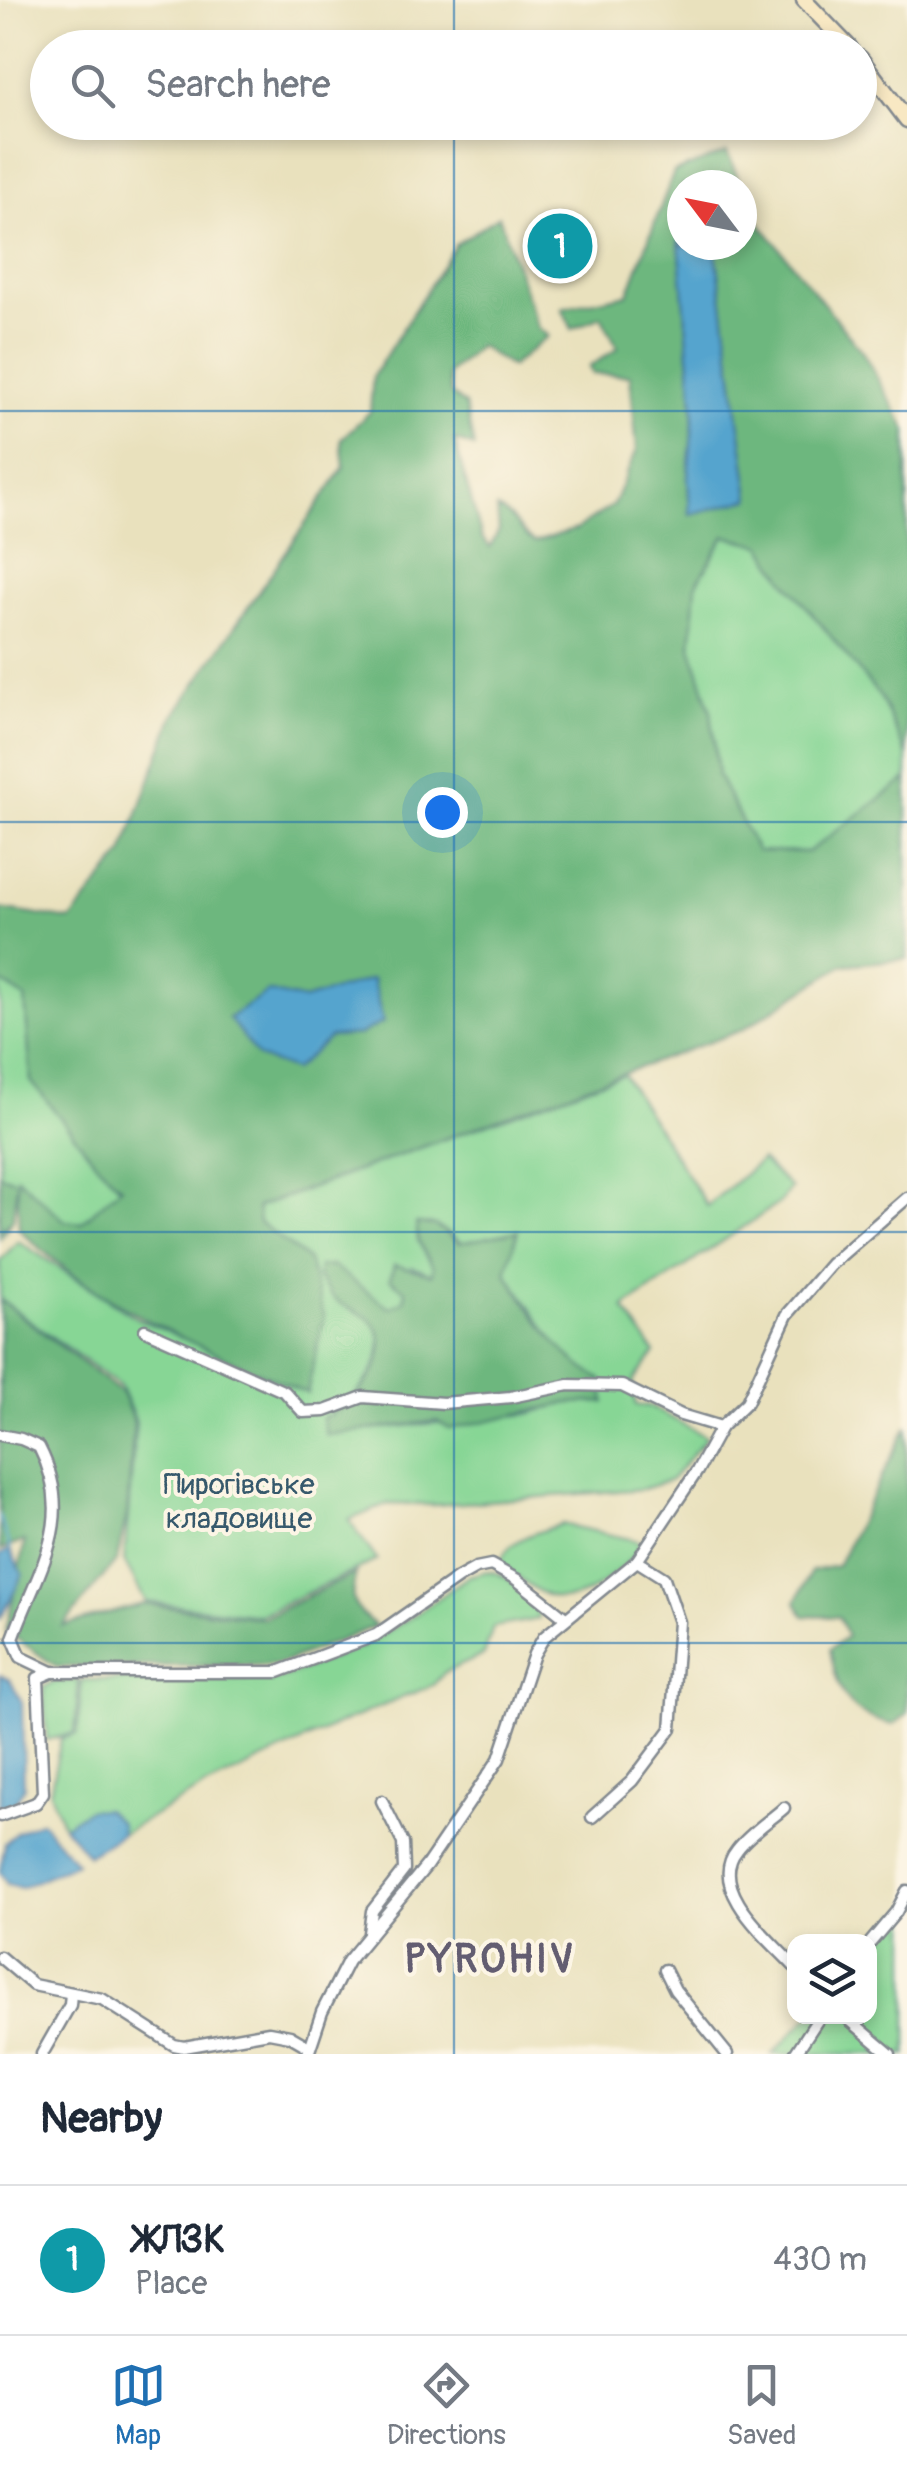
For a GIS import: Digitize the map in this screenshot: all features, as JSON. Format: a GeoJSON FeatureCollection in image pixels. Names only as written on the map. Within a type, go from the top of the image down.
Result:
{"type":"FeatureCollection","features":[{"type":"Feature","properties":{"kind":"street"},"geometry":{"type":"LineString","coordinates":[[804,0],[833,30]]}},
{"type":"Feature","properties":{"kind":"street"},"geometry":{"type":"LineString","coordinates":[[877,80],[907,120]]}},
{"type":"Feature","properties":{"kind":"street"},"geometry":{"type":"LineString","coordinates":[[0,1957],[33,1985],[102,1998],[174,2044],[184,2047],[269,2032],[290,2036],[308,2051],[322,2012],[348,1962],[427,1865],[499,1759],[534,1654],[544,1637],[636,1561],[697,1471],[721,1427],[747,1402],[788,1315],[808,1288],[907,1198]]}},
{"type":"Feature","properties":{"kind":"street"},"geometry":{"type":"LineString","coordinates":[[144,1330],[286,1392],[304,1412],[325,1410],[363,1396],[443,1403],[511,1397],[569,1386],[622,1386],[681,1416],[721,1427]]}},
{"type":"Feature","properties":{"kind":"street"},"geometry":{"type":"LineString","coordinates":[[0,1435],[21,1438],[38,1447],[52,1476],[56,1500],[54,1535],[13,1638],[21,1657],[52,1672],[278,1672],[376,1635],[458,1578],[491,1565],[516,1579],[564,1617]]}},
{"type":"Feature","properties":{"kind":"street"},"geometry":{"type":"LineString","coordinates":[[592,1817],[632,1781],[672,1728],[679,1622],[664,1578],[636,1561]]}},
{"type":"Feature","properties":{"kind":"street"},"geometry":{"type":"LineString","coordinates":[[0,1816],[36,1803],[43,1793],[38,1678],[33,1664]]}},
{"type":"Feature","properties":{"kind":"street"},"geometry":{"type":"LineString","coordinates":[[38,1678],[52,1672]]}},
{"type":"Feature","properties":{"kind":"street"},"geometry":{"type":"LineString","coordinates":[[369,1934],[372,1910],[404,1870],[402,1843],[382,1801]]}},
{"type":"Feature","properties":{"kind":"street"},"geometry":{"type":"LineString","coordinates":[[784,1808],[735,1852],[727,1872],[732,1892],[745,1913],[787,1958]]}},
{"type":"Feature","properties":{"kind":"street"},"geometry":{"type":"LineString","coordinates":[[877,1935],[896,1912],[907,1890]]}},
{"type":"Feature","properties":{"kind":"street"},"geometry":{"type":"LineString","coordinates":[[665,1970],[675,1990],[727,2054]]}},
{"type":"Feature","properties":{"kind":"street"},"geometry":{"type":"LineString","coordinates":[[42,2054],[70,2005],[71,1994]]}},
{"type":"Feature","properties":{"kind":"street"},"geometry":{"type":"LineString","coordinates":[[794,2054],[815,2024]]}},
{"type":"Feature","properties":{"kind":"street"},"geometry":{"type":"LineString","coordinates":[[854,2024],[890,2054]]}},
{"type":"Feature","properties":{"kind":"green space"},"geometry":{"type":"Polygon","coordinates":[[[727,152],[735,170],[679,170],[727,152]]]}},
{"type":"Feature","properties":{"kind":"green space"},"geometry":{"type":"Polygon","coordinates":[[[667,191],[667,260],[681,260],[694,412],[688,476],[690,514],[750,498],[717,260],[757,260],[757,220],[863,353],[907,430],[907,755],[881,698],[784,579],[762,545],[725,536],[696,585],[691,646],[711,712],[718,776],[757,851],[808,852],[907,779],[907,959],[843,965],[742,1030],[257,1207],[259,1222],[308,1260],[324,1317],[307,1393],[155,1324],[84,1282],[19,1229],[17,1182],[13,1219],[0,1231],[0,1175],[16,1180],[17,1177],[65,1221],[81,1223],[121,1187],[99,1166],[31,1081],[25,998],[0,981],[0,909],[71,920],[123,854],[173,717],[344,467],[341,439],[370,412],[373,376],[456,244],[499,216],[538,328],[548,336],[511,367],[479,346],[448,374],[451,394],[465,405],[474,447],[454,440],[482,538],[490,547],[499,530],[497,509],[535,542],[577,529],[613,505],[637,450],[630,375],[592,374],[589,367],[618,348],[601,316],[572,329],[562,308],[628,294],[667,191]],[[372,979],[304,1000],[268,992],[229,1018],[330,1037],[359,1035],[383,1022],[372,979]]]}},
{"type":"Feature","properties":{"kind":"green space"},"geometry":{"type":"Polygon","coordinates":[[[725,536],[762,545],[784,579],[881,698],[907,755],[907,779],[808,852],[757,851],[718,776],[711,712],[691,646],[696,585],[725,536]]]}},
{"type":"Feature","properties":{"kind":"green space"},"geometry":{"type":"Polygon","coordinates":[[[0,981],[25,998],[31,1081],[121,1188],[81,1223],[64,1221],[17,1177],[13,1219],[0,1238],[0,981]]]}},
{"type":"Feature","properties":{"kind":"green space","name":"Пирогівське кладовище"},"geometry":{"type":"Polygon","coordinates":[[[623,1074],[707,1206],[761,1160],[791,1188],[779,1203],[624,1308],[655,1353],[633,1381],[636,1405],[651,1407],[707,1437],[671,1480],[643,1489],[435,1505],[387,1504],[349,1520],[377,1560],[260,1615],[146,1602],[124,1561],[136,1422],[120,1386],[0,1299],[0,1261],[18,1241],[136,1318],[307,1393],[324,1317],[308,1261],[258,1221],[256,1208],[623,1074]],[[417,1224],[418,1241],[434,1267],[432,1274],[412,1267],[404,1301],[390,1308],[347,1278],[349,1308],[368,1317],[378,1331],[380,1347],[376,1364],[353,1397],[322,1418],[326,1434],[528,1414],[568,1403],[604,1402],[602,1380],[580,1368],[560,1350],[506,1272],[435,1225],[417,1224]]]}},
{"type":"Feature","properties":{"kind":"green space"},"geometry":{"type":"Polygon","coordinates":[[[416,1224],[435,1225],[459,1243],[518,1231],[506,1273],[559,1346],[602,1380],[605,1402],[568,1403],[450,1429],[437,1421],[326,1435],[322,1418],[346,1404],[368,1381],[376,1367],[381,1340],[372,1322],[329,1293],[318,1277],[319,1267],[332,1266],[390,1308],[404,1301],[406,1291],[390,1279],[394,1265],[432,1274],[433,1267],[418,1241],[416,1224]]]}},
{"type":"Feature","properties":{"kind":"green space"},"geometry":{"type":"Polygon","coordinates":[[[0,1300],[122,1393],[134,1422],[127,1515],[117,1560],[63,1626],[143,1604],[263,1618],[356,1573],[354,1604],[376,1626],[277,1665],[57,1667],[6,1631],[25,1541],[0,1550],[0,1300]]]}},
{"type":"Feature","properties":{"kind":"green space"},"geometry":{"type":"Polygon","coordinates":[[[907,1426],[907,1714],[894,1725],[865,1715],[841,1690],[830,1649],[847,1636],[839,1617],[804,1616],[796,1602],[811,1571],[837,1566],[907,1426]]]}},
{"type":"Feature","properties":{"kind":"green space"},"geometry":{"type":"Polygon","coordinates":[[[562,1524],[639,1541],[639,1552],[597,1587],[573,1598],[548,1596],[500,1564],[516,1542],[562,1524]]]}},
{"type":"Feature","properties":{"kind":"green space"},"geometry":{"type":"Polygon","coordinates":[[[488,1571],[520,1588],[533,1603],[539,1619],[493,1627],[484,1655],[445,1672],[433,1685],[205,1787],[121,1834],[119,1823],[88,1810],[63,1826],[50,1792],[61,1739],[77,1734],[82,1680],[279,1679],[363,1646],[469,1576],[488,1571]]]}},
{"type":"Feature","properties":{"kind":"green space"},"geometry":{"type":"Polygon","coordinates":[[[79,1680],[75,1733],[47,1740],[43,1688],[52,1682],[79,1680]]]}},
{"type":"Feature","properties":{"kind":"green space"},"geometry":{"type":"Polygon","coordinates":[[[899,1914],[907,1921],[907,2054],[773,2054],[801,2024],[877,2024],[877,1939],[899,1914]]]}},
{"type":"Feature","properties":{"kind":"water"},"geometry":{"type":"Polygon","coordinates":[[[681,260],[717,260],[750,499],[690,514],[688,476],[694,412],[681,260]]]}},
{"type":"Feature","properties":{"kind":"water"},"geometry":{"type":"Polygon","coordinates":[[[372,979],[383,1022],[359,1035],[330,1037],[294,1070],[258,1057],[229,1018],[268,992],[304,1000],[372,979]]]}},
{"type":"Feature","properties":{"kind":"water"},"geometry":{"type":"Polygon","coordinates":[[[10,1550],[23,1574],[0,1620],[0,1555],[10,1550]]]}},
{"type":"Feature","properties":{"kind":"water"},"geometry":{"type":"Polygon","coordinates":[[[0,1675],[10,1680],[22,1702],[24,1787],[12,1808],[0,1806],[0,1675]]]}},
{"type":"Feature","properties":{"kind":"water"},"geometry":{"type":"Polygon","coordinates":[[[106,1809],[120,1823],[121,1834],[88,1855],[63,1826],[88,1810],[106,1809]]]}},
{"type":"Feature","properties":{"kind":"water"},"geometry":{"type":"Polygon","coordinates":[[[41,1821],[76,1863],[21,1888],[7,1884],[0,1872],[5,1843],[17,1832],[41,1821]]]}},
{"type":"Feature","properties":{"kind":"waterway"},"geometry":{"type":"LineString","coordinates":[[0,1516],[10,1550]]}},
{"type":"Feature","properties":{"kind":"place","name":"ЖЛЗК"},"geometry":{"type":"Point","coordinates":[560,246]}},
{"type":"Feature","properties":{"kind":"district","name":"PYROHIV"},"geometry":{"type":"Point","coordinates":[490,1958]}}]}
